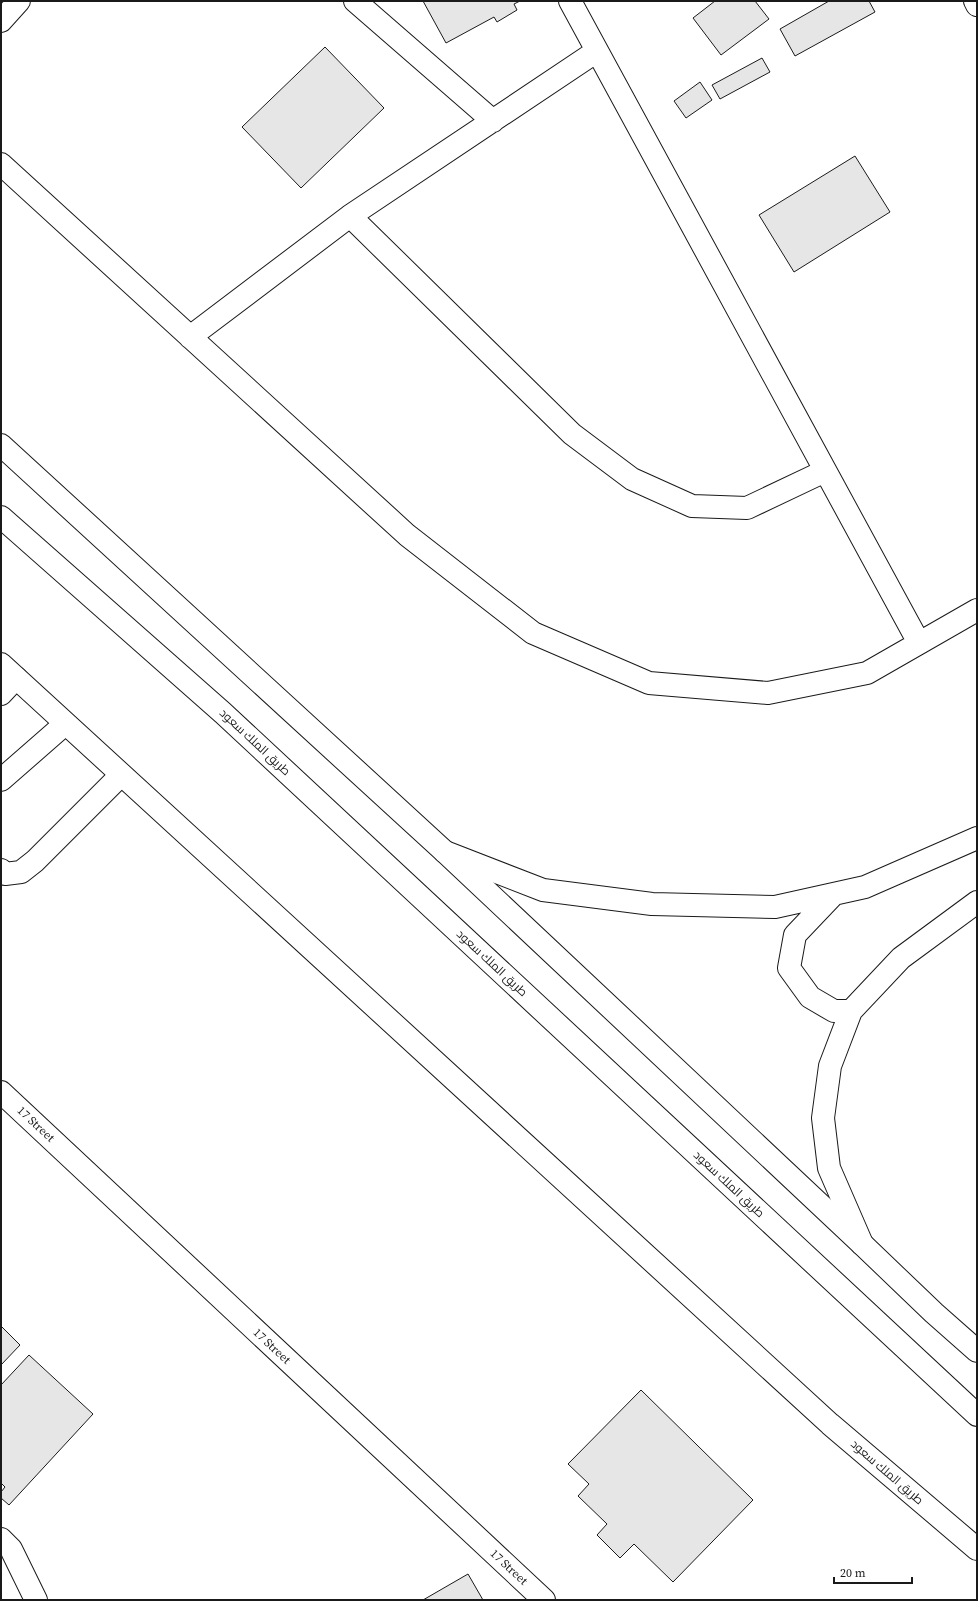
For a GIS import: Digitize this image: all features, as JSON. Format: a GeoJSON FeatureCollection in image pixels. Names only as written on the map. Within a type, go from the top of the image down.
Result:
{"type":"FeatureCollection","features":[{"type":"Feature","properties":{"kind":"street"},"geometry":{"type":"LineString","coordinates":[[1,21],[20,1]]}},
{"type":"Feature","properties":{"kind":"street"},"geometry":{"type":"LineString","coordinates":[[355,1],[493,120]]}},
{"type":"Feature","properties":{"kind":"street"},"geometry":{"type":"LineString","coordinates":[[570,1],[919,643]]}},
{"type":"Feature","properties":{"kind":"street"},"geometry":{"type":"LineString","coordinates":[[975,1],[977,5]]}},
{"type":"Feature","properties":{"kind":"street"},"geometry":{"type":"LineString","coordinates":[[190,337],[350,216],[597,51]]}},
{"type":"Feature","properties":{"kind":"street"},"geometry":{"type":"LineString","coordinates":[[1,164],[407,535],[533,632],[649,683],[768,693],[867,673],[977,610]]}},
{"type":"Feature","properties":{"kind":"street"},"geometry":{"type":"LineString","coordinates":[[350,216],[572,434],[632,479],[692,506],[747,508],[825,471]]}},
{"type":"Feature","properties":{"kind":"street"},"geometry":{"type":"LineString","coordinates":[[1,445],[446,852],[977,1352]]}},
{"type":"Feature","properties":{"kind":"street","name":"طريق الملك سعود"},"geometry":{"type":"LineString","coordinates":[[1,517],[223,713],[977,1415]]}},
{"type":"Feature","properties":{"kind":"street"},"geometry":{"type":"LineString","coordinates":[[1,694],[8,671]]}},
{"type":"Feature","properties":{"kind":"street","name":"طريق الملك سعود"},"geometry":{"type":"LineString","coordinates":[[8,671],[830,1424],[977,1550]]}},
{"type":"Feature","properties":{"kind":"street"},"geometry":{"type":"LineString","coordinates":[[1,780],[65,724]]}},
{"type":"Feature","properties":{"kind":"street"},"geometry":{"type":"LineString","coordinates":[[1,870],[5,874],[20,872],[35,861],[121,775]]}},
{"type":"Feature","properties":{"kind":"street"},"geometry":{"type":"LineString","coordinates":[[446,852],[543,890],[652,904],[775,907],[865,887],[977,838]]}},
{"type":"Feature","properties":{"kind":"street"},"geometry":{"type":"LineString","coordinates":[[834,894],[795,935],[789,968],[810,997],[834,1011],[851,1011]]}},
{"type":"Feature","properties":{"kind":"street"},"geometry":{"type":"LineString","coordinates":[[862,1244],[829,1168],[822,1118],[830,1066],[851,1011],[901,958],[977,902]]}},
{"type":"Feature","properties":{"kind":"street","name":"17 Street"},"geometry":{"type":"LineString","coordinates":[[1,1092],[544,1600]]}},
{"type":"Feature","properties":{"kind":"street"},"geometry":{"type":"LineString","coordinates":[[1,1539],[11,1549],[36,1600]]}},
{"type":"Feature","properties":{"kind":"building"},"geometry":{"type":"Polygon","coordinates":[[[423,1],[520,1],[514,4],[517,10],[497,22],[494,17],[446,43],[423,1]]]}},
{"type":"Feature","properties":{"kind":"building"},"geometry":{"type":"Polygon","coordinates":[[[715,1],[755,1],[769,19],[721,55],[693,18],[715,1]]]}},
{"type":"Feature","properties":{"kind":"building"},"geometry":{"type":"Polygon","coordinates":[[[829,1],[869,1],[875,12],[795,56],[780,29],[829,1]]]}},
{"type":"Feature","properties":{"kind":"building"},"geometry":{"type":"Polygon","coordinates":[[[325,47],[384,108],[301,188],[242,127],[325,47]]]}},
{"type":"Feature","properties":{"kind":"building"},"geometry":{"type":"Polygon","coordinates":[[[762,58],[770,72],[720,99],[712,85],[762,58]]]}},
{"type":"Feature","properties":{"kind":"building"},"geometry":{"type":"Polygon","coordinates":[[[700,82],[712,100],[686,118],[674,101],[700,82]]]}},
{"type":"Feature","properties":{"kind":"building"},"geometry":{"type":"Polygon","coordinates":[[[855,156],[890,212],[794,272],[759,215],[855,156]]]}},
{"type":"Feature","properties":{"kind":"building"},"geometry":{"type":"Polygon","coordinates":[[[1,1326],[20,1345],[1,1365],[1,1326]]]}},
{"type":"Feature","properties":{"kind":"building"},"geometry":{"type":"Polygon","coordinates":[[[29,1355],[93,1414],[9,1505],[1,1498],[1,1492],[5,1487],[1,1483],[1,1385],[29,1355]]]}},
{"type":"Feature","properties":{"kind":"building"},"geometry":{"type":"Polygon","coordinates":[[[641,1390],[753,1500],[673,1582],[634,1544],[620,1558],[597,1535],[607,1524],[578,1496],[589,1484],[568,1464],[641,1390]]]}},
{"type":"Feature","properties":{"kind":"building"},"geometry":{"type":"Polygon","coordinates":[[[468,1574],[483,1600],[423,1600],[468,1574]]]}}]}
